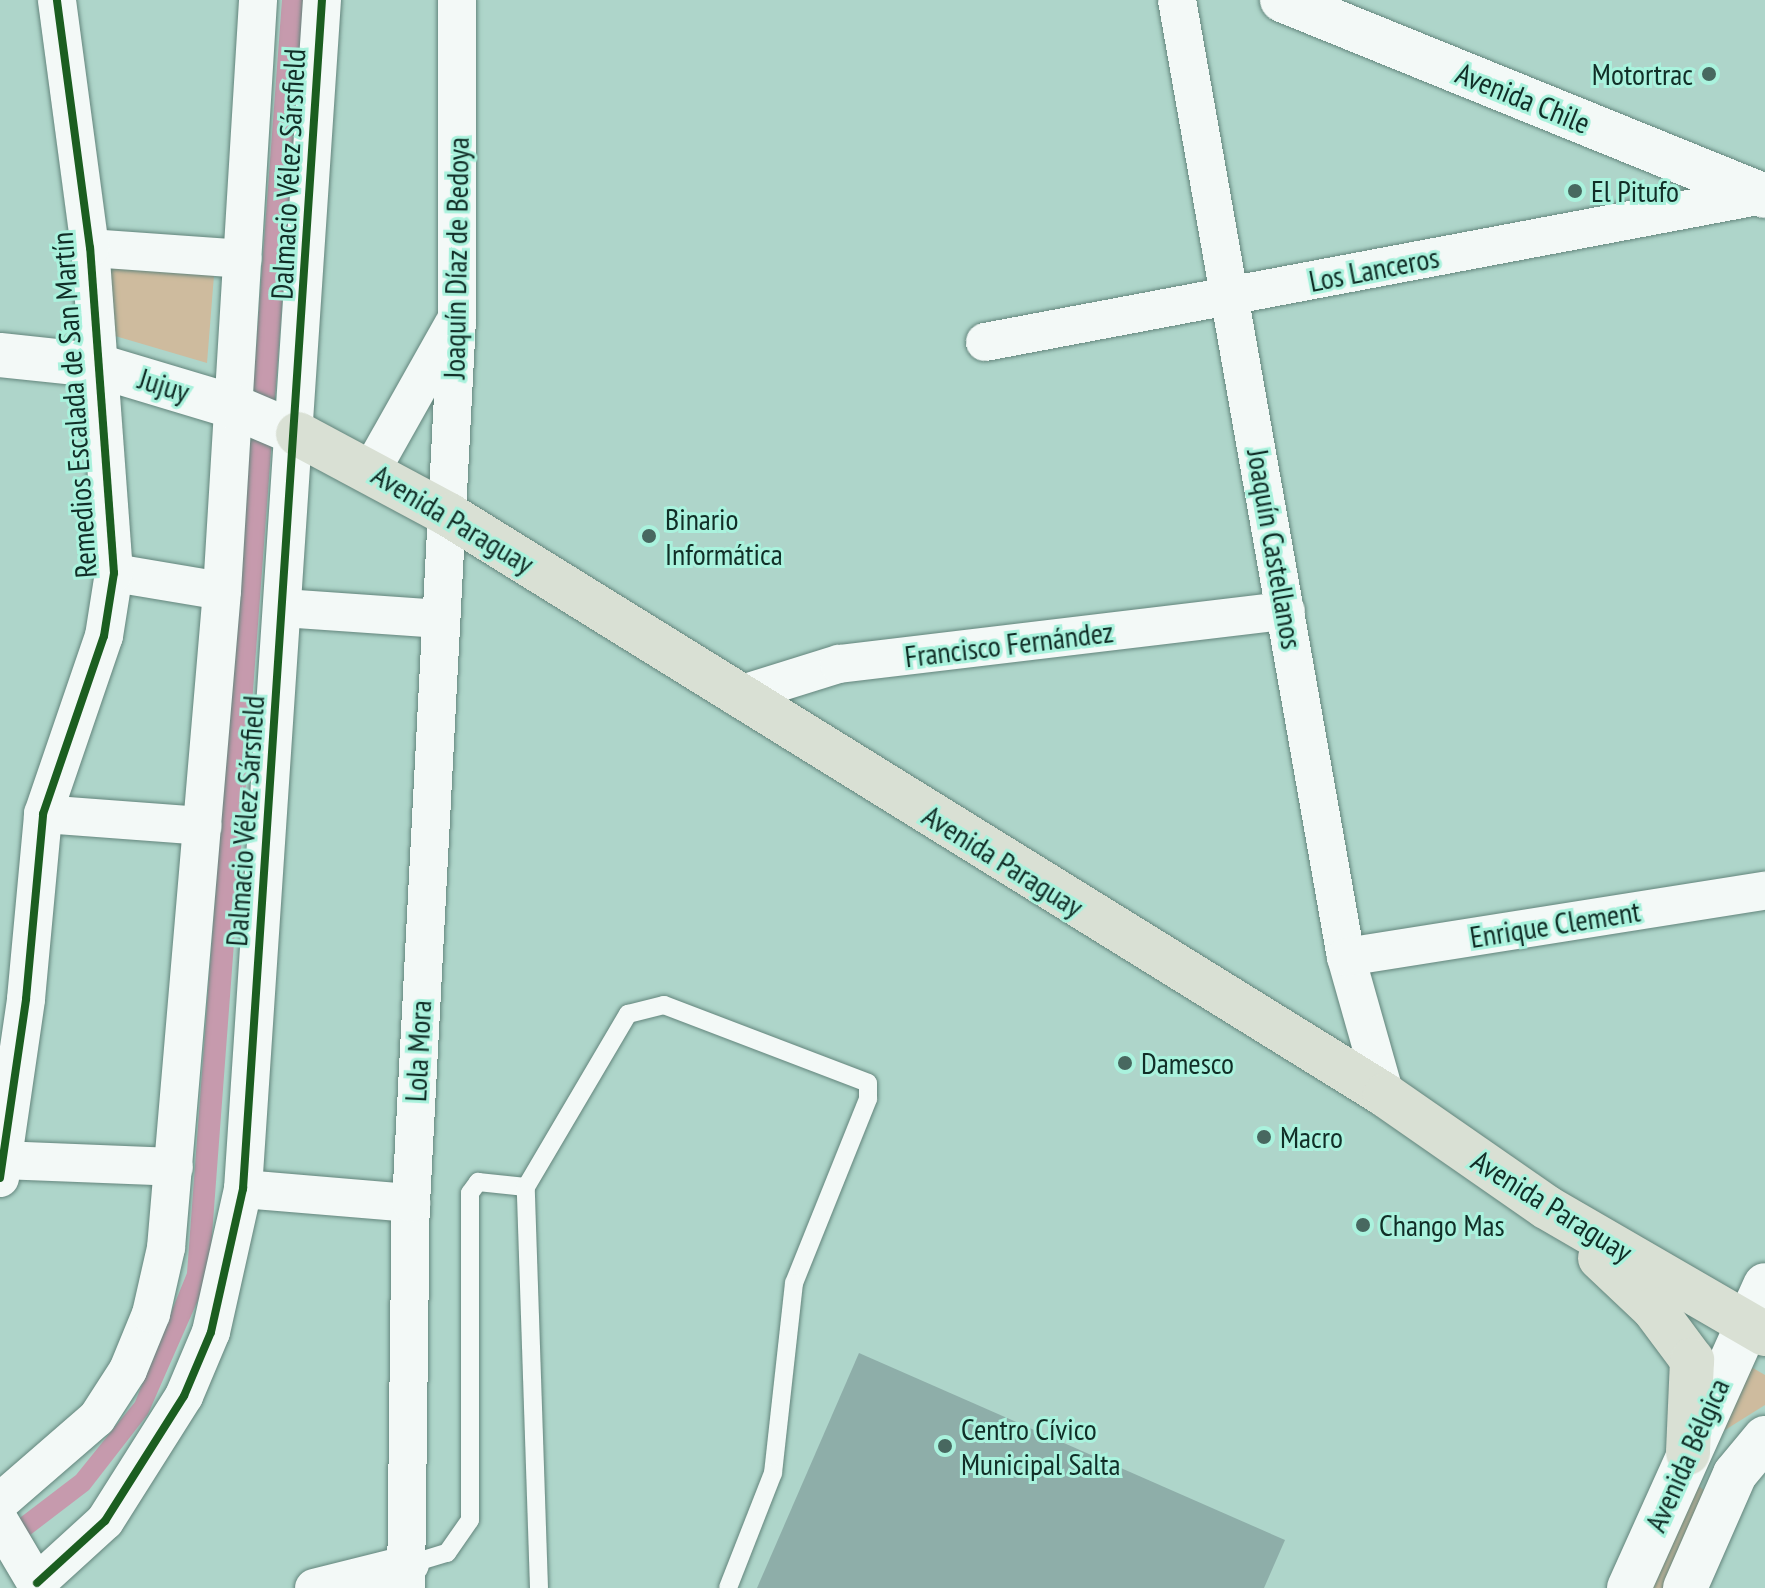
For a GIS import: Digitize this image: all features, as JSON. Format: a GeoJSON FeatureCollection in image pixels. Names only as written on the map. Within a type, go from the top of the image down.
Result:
{"type":"FeatureCollection","features":[{"type":"Feature","properties":{"kind":"main road","name":"Avenida Chile"},"geometry":{"type":"LineString","coordinates":[[1282,0],[1764,196]]}},
{"type":"Feature","properties":{"kind":"main road","name":"Jujuy"},"geometry":{"type":"LineString","coordinates":[[0,355],[95,365],[232,406]]}},
{"type":"Feature","properties":{"kind":"main road","name":"Avenida Paraguay"},"geometry":{"type":"LineString","coordinates":[[232,406],[372,469],[449,515],[736,696],[1385,1095],[1546,1207],[1755,1328]]}},
{"type":"Feature","properties":{"kind":"main road"},"geometry":{"type":"LineString","coordinates":[[1546,1207],[1654,1309],[1692,1360],[1688,1453]]}},
{"type":"Feature","properties":{"kind":"main road","name":"Avenida Bélgica"},"geometry":{"type":"LineString","coordinates":[[1629,1588],[1688,1453],[1755,1328],[1765,1285]]}},
{"type":"Feature","properties":{"kind":"main road","name":"Avenida Bélgica"},"geometry":{"type":"LineString","coordinates":[[1685,1588],[1735,1474],[1765,1438]]}},
{"type":"Feature","properties":{"kind":"street","name":"Remedios Escalada de San Martín"},"geometry":{"type":"LineString","coordinates":[[2,1169],[43,814],[104,636],[114,573],[95,365],[90,248],[57,0]]}},
{"type":"Feature","properties":{"kind":"street","name":"Dalmacio Vélez Sársfield"},"geometry":{"type":"LineString","coordinates":[[0,1502],[67,1450],[128,1370],[151,1314],[166,1248],[222,591],[258,0]]}},
{"type":"Feature","properties":{"kind":"street","name":"Dalmacio Vélez Sársfield"},"geometry":{"type":"LineString","coordinates":[[35,1578],[105,1521],[184,1396],[211,1332],[243,1189],[298,434],[322,0]]}},
{"type":"Feature","properties":{"kind":"street","name":"Joaquín Díaz de Bedoya"},"geometry":{"type":"LineString","coordinates":[[449,515],[457,319],[457,0]]}},
{"type":"Feature","properties":{"kind":"street","name":"Joaquín Castellanos"},"geometry":{"type":"LineString","coordinates":[[1177,0],[1346,957],[1385,1095]]}},
{"type":"Feature","properties":{"kind":"street","name":"Los Lanceros"},"geometry":{"type":"LineString","coordinates":[[985,342],[1764,196]]}},
{"type":"Feature","properties":{"kind":"street"},"geometry":{"type":"LineString","coordinates":[[90,248],[243,259]]}},
{"type":"Feature","properties":{"kind":"street"},"geometry":{"type":"LineString","coordinates":[[372,469],[457,319]]}},
{"type":"Feature","properties":{"kind":"street","name":"Lola Mora"},"geometry":{"type":"LineString","coordinates":[[408,1576],[411,1203],[440,619],[449,515]]}},
{"type":"Feature","properties":{"kind":"street"},"geometry":{"type":"LineString","coordinates":[[114,573],[222,591]]}},
{"type":"Feature","properties":{"kind":"street"},"geometry":{"type":"LineString","coordinates":[[284,608],[440,619]]}},
{"type":"Feature","properties":{"kind":"street","name":"Francisco Fernández"},"geometry":{"type":"LineString","coordinates":[[736,696],[839,664],[1286,611]]}},
{"type":"Feature","properties":{"kind":"street"},"geometry":{"type":"LineString","coordinates":[[43,814],[203,826]]}},
{"type":"Feature","properties":{"kind":"street","name":"Enrique Clement"},"geometry":{"type":"LineString","coordinates":[[1346,957],[1765,891]]}},
{"type":"Feature","properties":{"kind":"street"},"geometry":{"type":"LineString","coordinates":[[2,1169],[174,1167]]}},
{"type":"Feature","properties":{"kind":"street"},"geometry":{"type":"LineString","coordinates":[[243,1189],[411,1203]]}},
{"type":"Feature","properties":{"kind":"street"},"geometry":{"type":"LineString","coordinates":[[0,1522],[35,1578]]}},
{"type":"Feature","properties":{"kind":"street"},"geometry":{"type":"LineString","coordinates":[[314,1588],[408,1576]]}},
{"type":"Feature","properties":{"kind":"lane"},"geometry":{"type":"LineString","coordinates":[[539,1588],[526,1187],[628,1014],[647,1006],[681,1011],[868,1083],[868,1099],[794,1283],[773,1473],[728,1588]]}},
{"type":"Feature","properties":{"kind":"lane"},"geometry":{"type":"LineString","coordinates":[[408,1576],[447,1553],[470,1520],[470,1193],[478,1182],[526,1187]]}},
{"type":"Feature","properties":{"kind":"shaded area"},"geometry":{"type":"Polygon","coordinates":[[[282,0],[305,0],[209,1275],[148,1414],[89,1490],[0,1558],[0,1533],[76,1475],[135,1402],[187,1273],[282,0]]]}},
{"type":"Feature","properties":{"kind":"shaded area"},"geometry":{"type":"Polygon","coordinates":[[[102,266],[214,275],[207,363],[105,333],[102,266]]]}},
{"type":"Feature","properties":{"kind":"shaded area"},"geometry":{"type":"Polygon","coordinates":[[[1746,1364],[1765,1375],[1765,1405],[1717,1435],[1746,1364]]]}},
{"type":"Feature","properties":{"kind":"shaded area"},"geometry":{"type":"Polygon","coordinates":[[[1700,1487],[1706,1492],[1670,1588],[1646,1588],[1689,1490],[1700,1487]]]}},
{"type":"Feature","properties":{"kind":"building","name":"Centro Cívico Municipal Salta"},"geometry":{"type":"Polygon","coordinates":[[[859,1353],[1285,1540],[1264,1588],[757,1588],[859,1353]]]}},
{"type":"Feature","properties":{"kind":"cycle path"},"geometry":{"type":"LineString","coordinates":[[0,1178],[26,999],[43,814],[104,636],[114,573],[90,248],[57,0]]}},
{"type":"Feature","properties":{"kind":"cycle path"},"geometry":{"type":"LineString","coordinates":[[37,1583],[105,1521],[184,1396],[211,1332],[243,1189],[322,0]]}},
{"type":"Feature","properties":{"kind":"place","name":"Motortrac"},"geometry":{"type":"Point","coordinates":[1709,74]}},
{"type":"Feature","properties":{"kind":"place","name":"El Pitufo"},"geometry":{"type":"Point","coordinates":[1575,191]}},
{"type":"Feature","properties":{"kind":"place","name":"Binario Informática"},"geometry":{"type":"Point","coordinates":[649,536]}},
{"type":"Feature","properties":{"kind":"place","name":"Damesco"},"geometry":{"type":"Point","coordinates":[1125,1063]}},
{"type":"Feature","properties":{"kind":"place","name":"Macro"},"geometry":{"type":"Point","coordinates":[1264,1137]}},
{"type":"Feature","properties":{"kind":"place","name":"Chango Mas"},"geometry":{"type":"Point","coordinates":[1363,1225]}},
{"type":"Feature","properties":{"kind":"place","name":"Centro Cívico Municipal Salta"},"geometry":{"type":"Point","coordinates":[945,1446]}}]}
